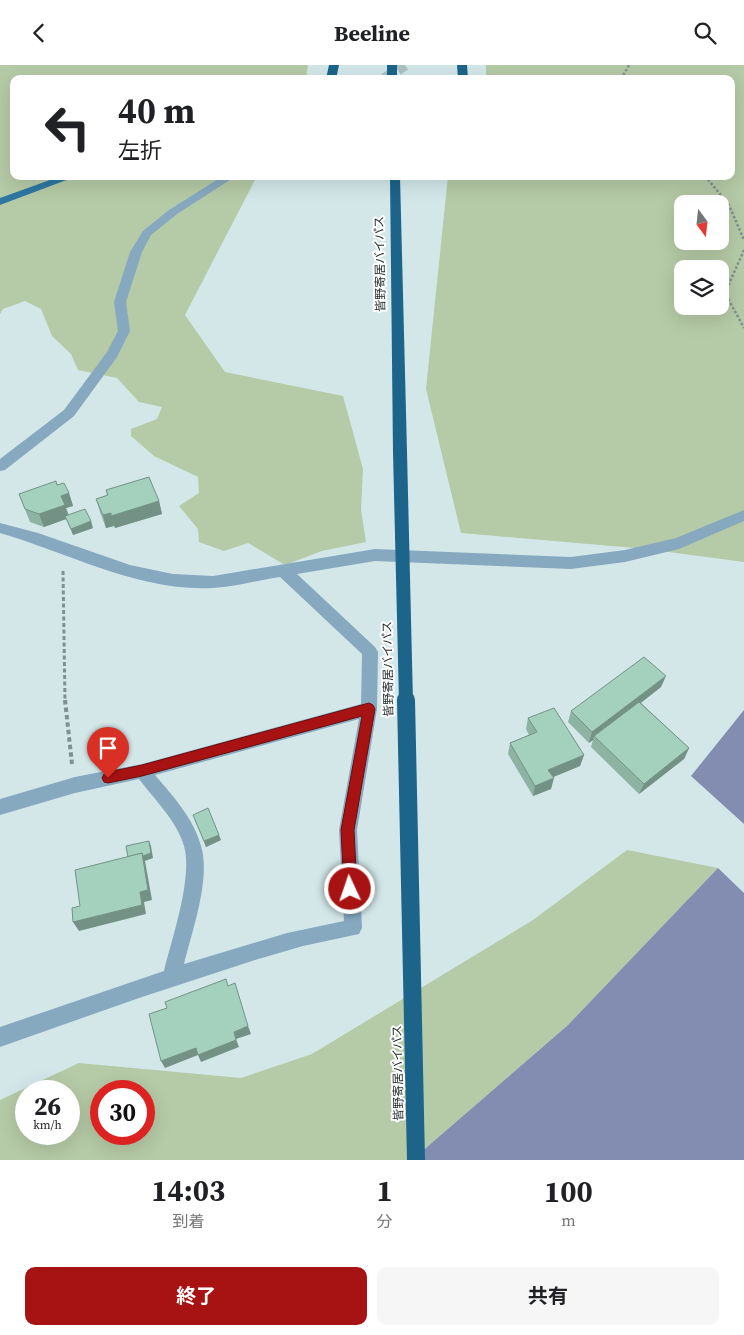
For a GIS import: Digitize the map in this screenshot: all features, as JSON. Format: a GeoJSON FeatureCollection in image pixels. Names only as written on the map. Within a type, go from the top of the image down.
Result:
{"type":"FeatureCollection","features":[{"type":"Feature","properties":{"kind":"highway","name":"皆野寄居バイパス"},"geometry":{"type":"LineString","coordinates":[[394,180],[416,1160]]}},
{"type":"Feature","properties":{"kind":"main road"},"geometry":{"type":"LineString","coordinates":[[0,202],[61,180]]}},
{"type":"Feature","properties":{"kind":"street"},"geometry":{"type":"LineString","coordinates":[[0,466],[70,413],[114,354],[124,331],[120,302],[136,252],[147,233],[173,213],[225,180]]}},
{"type":"Feature","properties":{"kind":"street"},"geometry":{"type":"LineString","coordinates":[[0,528],[130,571],[173,580],[213,582],[375,555],[571,563],[625,556],[679,543],[744,515]]}},
{"type":"Feature","properties":{"kind":"street"},"geometry":{"type":"LineString","coordinates":[[0,1037],[172,976],[288,941],[323,932],[352,928],[348,830],[369,709],[370,652],[284,571]]}},
{"type":"Feature","properties":{"kind":"street"},"geometry":{"type":"LineString","coordinates":[[0,807],[75,785],[142,771],[369,709]]}},
{"type":"Feature","properties":{"kind":"street"},"geometry":{"type":"LineString","coordinates":[[142,771],[186,831],[194,849],[195,876],[172,976]]}},
{"type":"Feature","properties":{"kind":"path"},"geometry":{"type":"LineString","coordinates":[[709,180],[728,202],[738,221],[744,240]]}},
{"type":"Feature","properties":{"kind":"path"},"geometry":{"type":"LineString","coordinates":[[744,251],[725,293],[744,328]]}},
{"type":"Feature","properties":{"kind":"path"},"geometry":{"type":"LineString","coordinates":[[63,548],[65,713],[75,785]]}},
{"type":"Feature","properties":{"kind":"green space"},"geometry":{"type":"Polygon","coordinates":[[[0,65],[308,65],[307,75],[10,75],[10,180],[255,180],[185,315],[225,372],[343,396],[363,469],[361,510],[366,542],[322,551],[285,565],[248,543],[224,551],[199,542],[198,529],[179,506],[199,493],[198,477],[154,456],[131,436],[131,429],[157,419],[162,407],[139,402],[117,378],[78,370],[71,354],[52,336],[41,309],[25,301],[3,309],[0,314],[0,65]]]}},
{"type":"Feature","properties":{"kind":"green space"},"geometry":{"type":"Polygon","coordinates":[[[486,65],[744,65],[744,562],[646,549],[461,533],[426,389],[448,180],[735,180],[735,75],[486,75],[486,65]]]}},
{"type":"Feature","properties":{"kind":"green space"},"geometry":{"type":"Polygon","coordinates":[[[627,850],[718,868],[568,1025],[412,1160],[0,1160],[0,1100],[15,1093],[15,1145],[80,1145],[80,1080],[43,1080],[79,1063],[241,1078],[312,1054],[533,920],[627,850]]]}},
{"type":"Feature","properties":{"kind":"water"},"geometry":{"type":"Polygon","coordinates":[[[744,710],[744,824],[691,776],[744,710]]]}},
{"type":"Feature","properties":{"kind":"water"},"geometry":{"type":"Polygon","coordinates":[[[718,868],[744,893],[744,1160],[412,1160],[568,1025],[718,868]]]}},
{"type":"Feature","properties":{"kind":"building"},"geometry":{"type":"Polygon","coordinates":[[[149,477],[159,501],[111,516],[111,513],[103,515],[96,499],[108,495],[106,490],[149,477]]]}},
{"type":"Feature","properties":{"kind":"building"},"geometry":{"type":"Polygon","coordinates":[[[56,481],[57,485],[64,483],[69,493],[61,496],[65,505],[39,514],[25,509],[19,494],[56,481]]]}},
{"type":"Feature","properties":{"kind":"building"},"geometry":{"type":"Polygon","coordinates":[[[85,509],[91,521],[71,529],[65,516],[85,509]]]}},
{"type":"Feature","properties":{"kind":"building"},"geometry":{"type":"Polygon","coordinates":[[[644,657],[666,676],[592,732],[571,711],[644,657]]]}},
{"type":"Feature","properties":{"kind":"building"},"geometry":{"type":"Polygon","coordinates":[[[639,702],[689,748],[644,784],[594,736],[639,702]]]}},
{"type":"Feature","properties":{"kind":"building"},"geometry":{"type":"Polygon","coordinates":[[[554,708],[584,755],[548,770],[554,778],[535,786],[510,743],[537,732],[528,718],[554,708]]]}},
{"type":"Feature","properties":{"kind":"building"},"geometry":{"type":"Polygon","coordinates":[[[208,808],[219,835],[204,841],[193,815],[208,808]]]}},
{"type":"Feature","properties":{"kind":"building"},"geometry":{"type":"Polygon","coordinates":[[[149,841],[151,853],[143,856],[142,853],[128,857],[126,846],[149,841]]]}},
{"type":"Feature","properties":{"kind":"building"},"geometry":{"type":"Polygon","coordinates":[[[142,853],[148,890],[140,892],[142,905],[73,922],[72,908],[80,906],[75,870],[142,853]]]}},
{"type":"Feature","properties":{"kind":"building"},"geometry":{"type":"Polygon","coordinates":[[[226,979],[228,986],[235,983],[248,1026],[234,1032],[236,1040],[198,1055],[196,1048],[161,1061],[149,1014],[167,1008],[165,1002],[226,979]]]}},
{"type":"Feature","properties":{"kind":"tunnel"},"geometry":{"type":"LineString","coordinates":[[390,75],[405,65]]}},
{"type":"Feature","properties":{"kind":"route"},"geometry":{"type":"LineString","coordinates":[[108,778],[142,771],[369,709],[348,830],[350,889]]}}]}
